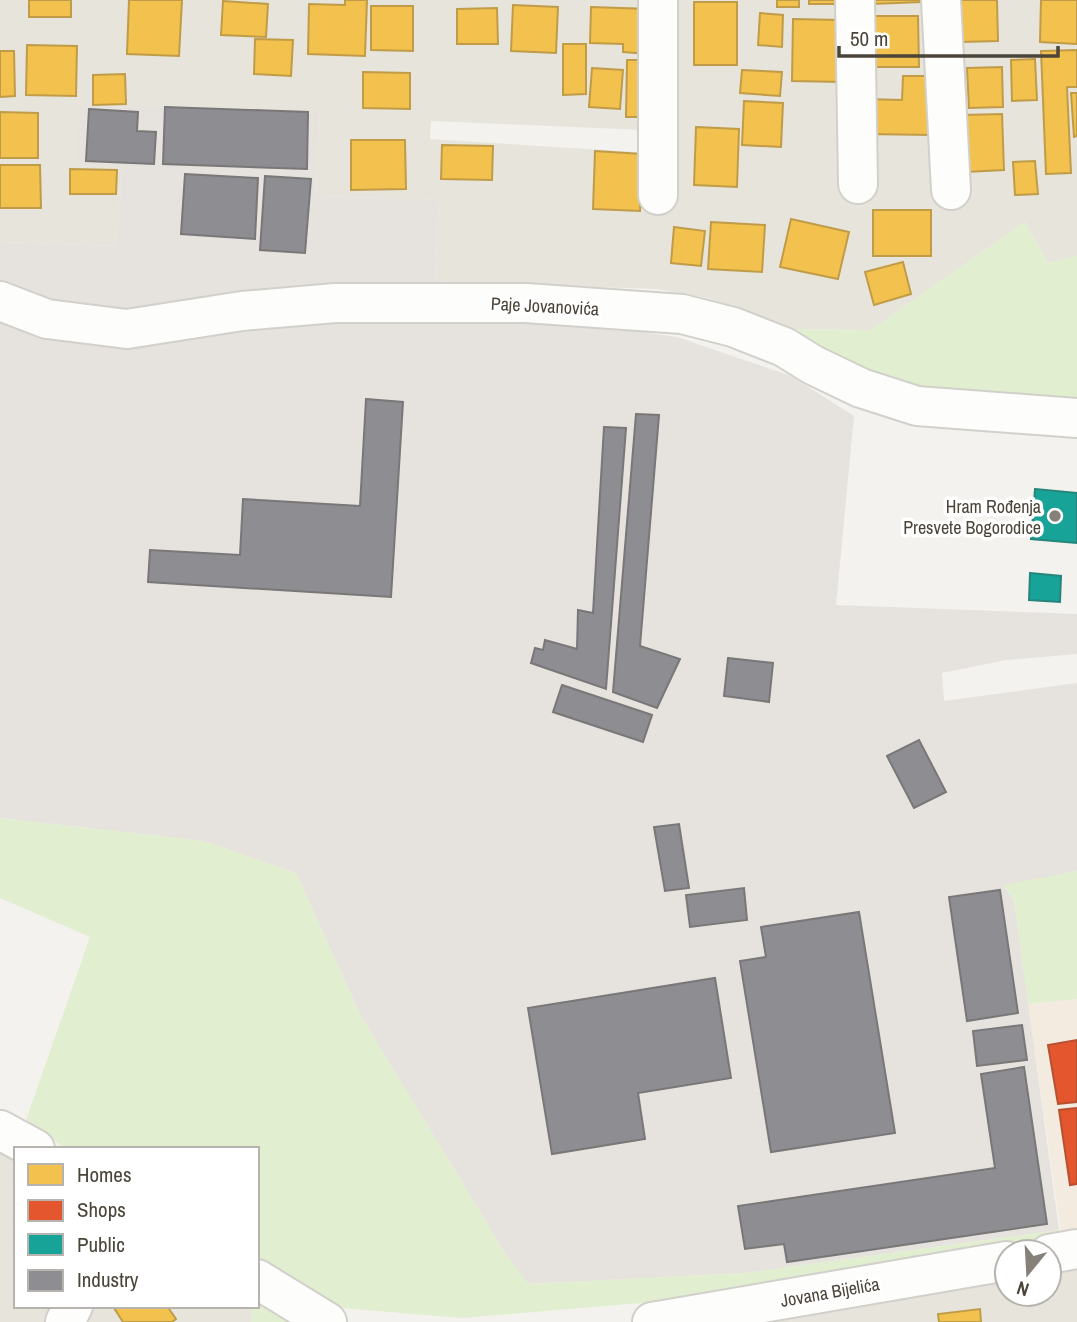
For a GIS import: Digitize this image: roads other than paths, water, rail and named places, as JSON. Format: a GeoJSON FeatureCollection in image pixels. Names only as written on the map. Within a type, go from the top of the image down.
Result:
{"type":"FeatureCollection","features":[{"type":"Feature","properties":{"kind":"street"},"geometry":{"type":"LineString","coordinates":[[658,0],[658,195]]}},
{"type":"Feature","properties":{"kind":"street"},"geometry":{"type":"LineString","coordinates":[[855,0],[858,184]]}},
{"type":"Feature","properties":{"kind":"street"},"geometry":{"type":"LineString","coordinates":[[941,0],[951,190]]}},
{"type":"Feature","properties":{"kind":"street","name":"Paje Jovanovića"},"geometry":{"type":"LineString","coordinates":[[0,301],[47,319],[127,329],[242,311],[335,303],[526,303],[682,314],[733,327],[784,347],[813,365],[861,388],[917,406],[1077,418]]}},
{"type":"Feature","properties":{"kind":"street"},"geometry":{"type":"LineString","coordinates":[[0,1130],[31,1147]]}},
{"type":"Feature","properties":{"kind":"street","name":"Jovana Bijelića"},"geometry":{"type":"LineString","coordinates":[[652,1322],[993,1263]]}},
{"type":"Feature","properties":{"kind":"street"},"geometry":{"type":"LineString","coordinates":[[259,1280],[327,1322]]}},
{"type":"Feature","properties":{"kind":"place","name":"Hram Rođenja Presvete Bogorodice"},"geometry":{"type":"Point","coordinates":[1055,516]}}]}
